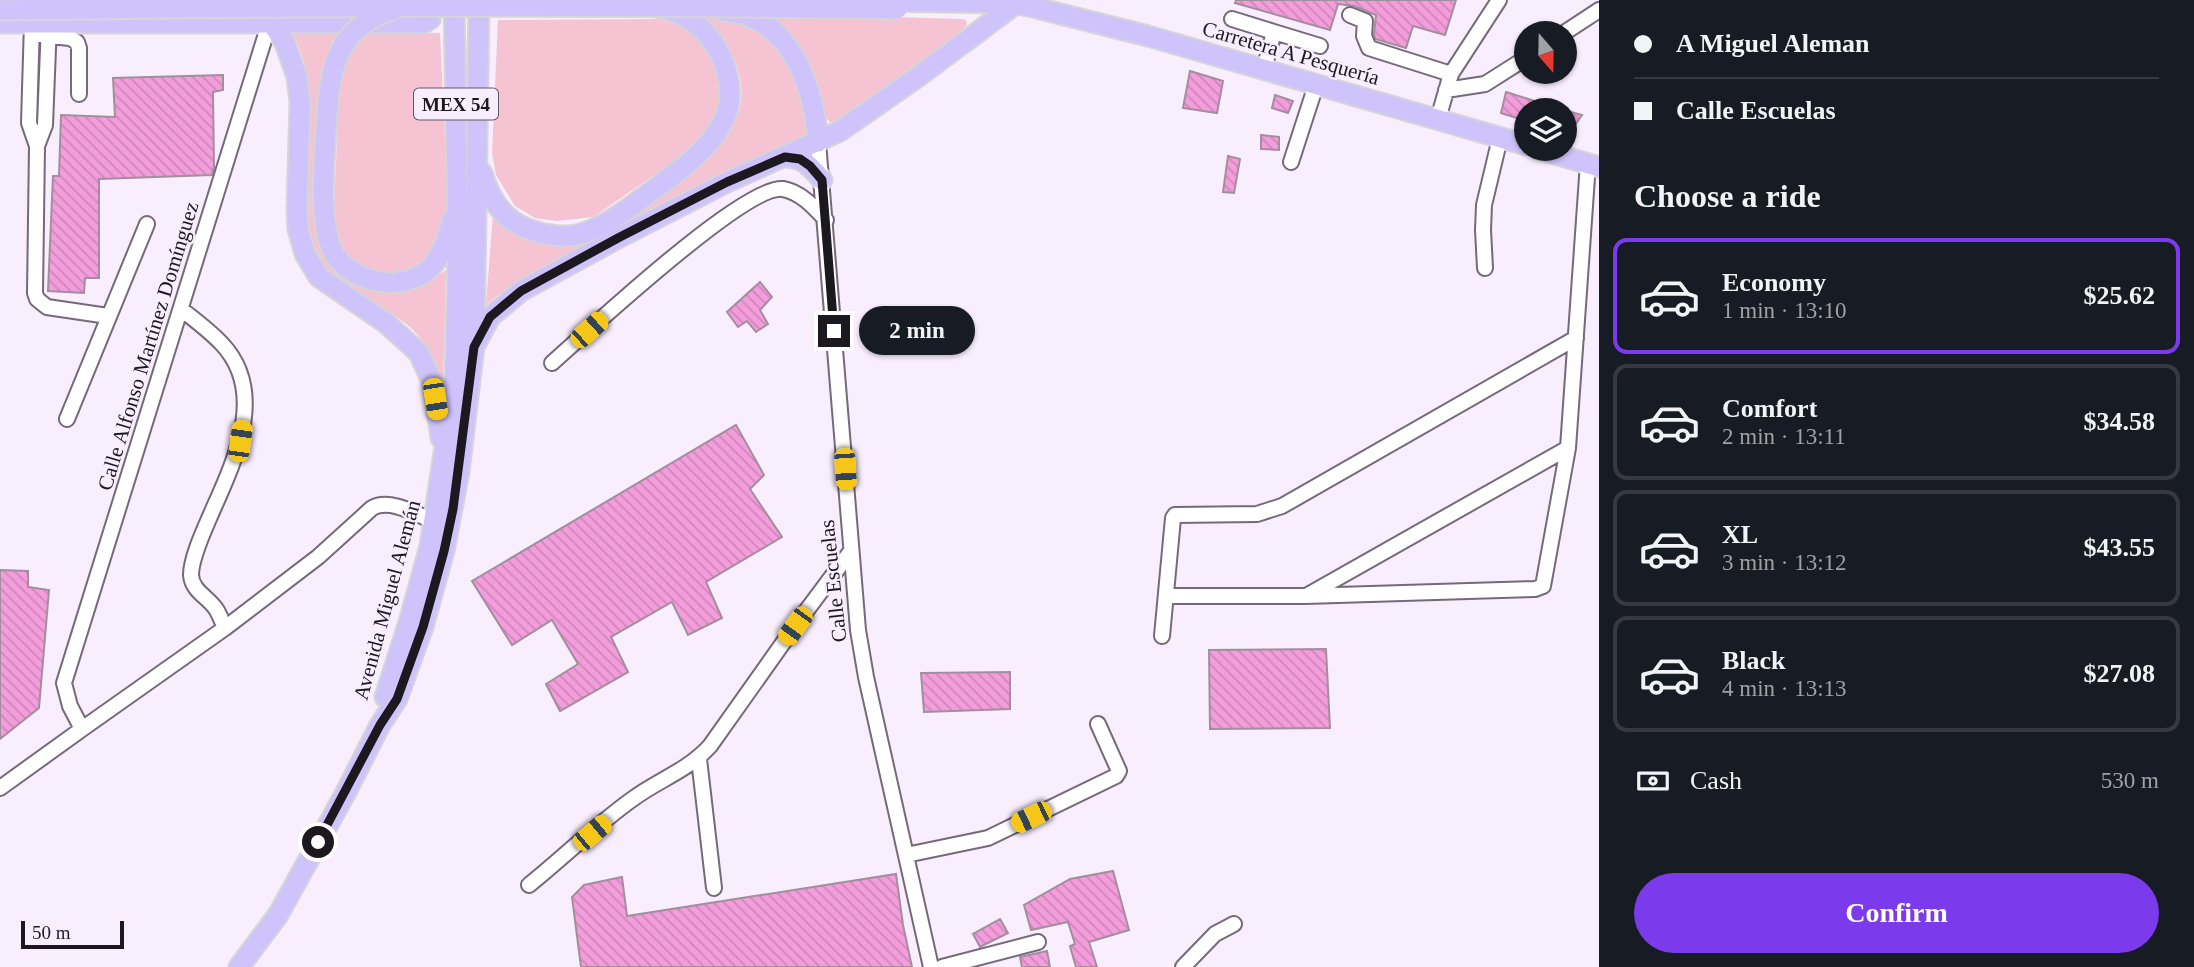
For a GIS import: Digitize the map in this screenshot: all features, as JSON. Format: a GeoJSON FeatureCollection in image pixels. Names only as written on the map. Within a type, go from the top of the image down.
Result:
{"type":"FeatureCollection","features":[{"type":"Feature","properties":{"kind":"main road"},"geometry":{"type":"LineString","coordinates":[[0,23],[40,29],[270,22],[424,23],[430,19],[430,0]]}},
{"type":"Feature","properties":{"kind":"main road"},"geometry":{"type":"LineString","coordinates":[[823,0],[897,5]]}},
{"type":"Feature","properties":{"kind":"main road"},"geometry":{"type":"LineString","coordinates":[[0,10],[454,3],[897,5]]}},
{"type":"Feature","properties":{"kind":"main road","name":"Avenida Miguel Alemán"},"geometry":{"type":"LineString","coordinates":[[416,625],[445,456],[455,379],[457,208],[454,3]]}},
{"type":"Feature","properties":{"kind":"main road","name":"Avenida Miguel Alemán"},"geometry":{"type":"LineString","coordinates":[[239,967],[278,915],[380,725],[386,694],[444,551],[453,509],[474,347],[479,3]]}},
{"type":"Feature","properties":{"kind":"main road"},"geometry":{"type":"LineString","coordinates":[[474,347],[490,317],[521,291],[727,182],[818,142],[861,117],[1010,4]]}},
{"type":"Feature","properties":{"kind":"main road","name":"Carretera A Pesquería"},"geometry":{"type":"LineString","coordinates":[[897,5],[1010,4],[1041,10],[1149,36],[1514,142]]}},
{"type":"Feature","properties":{"kind":"main road"},"geometry":{"type":"LineString","coordinates":[[409,5],[369,20],[351,33],[337,55],[329,84],[324,161],[326,223],[331,249],[339,261],[362,277],[388,282],[413,278],[421,275],[436,261],[457,208]]}},
{"type":"Feature","properties":{"kind":"main road"},"geometry":{"type":"LineString","coordinates":[[477,152],[489,195],[503,214],[520,227],[566,237],[589,232],[636,203],[676,173],[715,136],[722,125],[730,100],[729,83],[717,48],[700,28],[676,12],[639,5]]}},
{"type":"Feature","properties":{"kind":"main road"},"geometry":{"type":"LineString","coordinates":[[705,6],[746,16],[769,29],[796,58],[809,88],[818,142]]}},
{"type":"Feature","properties":{"kind":"main road"},"geometry":{"type":"LineString","coordinates":[[270,22],[289,51],[297,77],[300,103],[297,209],[298,229],[305,254],[319,277],[386,323],[419,353],[433,384],[445,456]]}},
{"type":"Feature","properties":{"kind":"main road"},"geometry":{"type":"LineString","coordinates":[[785,157],[800,159],[822,180]]}},
{"type":"Feature","properties":{"kind":"street"},"geometry":{"type":"LineString","coordinates":[[1438,119],[1451,74],[1499,0]]}},
{"type":"Feature","properties":{"kind":"street"},"geometry":{"type":"LineString","coordinates":[[1577,24],[1599,10]]}},
{"type":"Feature","properties":{"kind":"street"},"geometry":{"type":"LineString","coordinates":[[1350,15],[1365,21],[1364,36],[1369,48],[1451,74]]}},
{"type":"Feature","properties":{"kind":"street"},"geometry":{"type":"LineString","coordinates":[[1232,19],[1321,46]]}},
{"type":"Feature","properties":{"kind":"street","name":"Calle Alfonso Martínez Domínguez"},"geometry":{"type":"LineString","coordinates":[[82,729],[70,706],[64,683],[270,22]]}},
{"type":"Feature","properties":{"kind":"street"},"geometry":{"type":"LineString","coordinates":[[79,94],[77,42],[40,29],[29,123],[37,146],[35,293],[37,299],[47,307],[108,316]]}},
{"type":"Feature","properties":{"kind":"street"},"geometry":{"type":"LineString","coordinates":[[1264,69],[1274,32]]}},
{"type":"Feature","properties":{"kind":"street"},"geometry":{"type":"LineString","coordinates":[[1447,90],[1485,84],[1514,66]]}},
{"type":"Feature","properties":{"kind":"street"},"geometry":{"type":"LineString","coordinates":[[1291,162],[1316,85]]}},
{"type":"Feature","properties":{"kind":"street"},"geometry":{"type":"LineString","coordinates":[[1485,268],[1484,205],[1500,138]]}},
{"type":"Feature","properties":{"kind":"street","name":"Calle Escuelas"},"geometry":{"type":"LineString","coordinates":[[818,142],[858,630],[866,677],[931,967]]}},
{"type":"Feature","properties":{"kind":"street"},"geometry":{"type":"LineString","coordinates":[[1168,596],[1305,596],[1541,587],[1545,581],[1568,448],[1593,165]]}},
{"type":"Feature","properties":{"kind":"street"},"geometry":{"type":"LineString","coordinates":[[552,363],[670,259],[752,199],[784,189],[802,197],[826,220]]}},
{"type":"Feature","properties":{"kind":"street"},"geometry":{"type":"LineString","coordinates":[[66,419],[146,224]]}},
{"type":"Feature","properties":{"kind":"street"},"geometry":{"type":"LineString","coordinates":[[181,309],[223,344],[240,370],[245,386],[240,441],[206,526],[191,575],[193,584],[216,609],[225,628]]}},
{"type":"Feature","properties":{"kind":"street"},"geometry":{"type":"LineString","coordinates":[[1162,636],[1175,515],[1256,514],[1282,506],[1576,338]]}},
{"type":"Feature","properties":{"kind":"street"},"geometry":{"type":"LineString","coordinates":[[1305,596],[1568,448]]}},
{"type":"Feature","properties":{"kind":"street"},"geometry":{"type":"LineString","coordinates":[[0,788],[225,628],[318,557],[379,504],[390,505],[433,521]]}},
{"type":"Feature","properties":{"kind":"street"},"geometry":{"type":"LineString","coordinates":[[529,886],[634,798],[699,759],[851,551]]}},
{"type":"Feature","properties":{"kind":"street"},"geometry":{"type":"LineString","coordinates":[[906,855],[988,838],[1116,776],[1119,771],[1098,724]]}},
{"type":"Feature","properties":{"kind":"street"},"geometry":{"type":"LineString","coordinates":[[699,759],[714,888]]}},
{"type":"Feature","properties":{"kind":"street"},"geometry":{"type":"LineString","coordinates":[[1183,967],[1215,934],[1234,924]]}},
{"type":"Feature","properties":{"kind":"street"},"geometry":{"type":"LineString","coordinates":[[942,967],[1038,942]]}},
{"type":"Feature","properties":{"kind":"shaded area"},"geometry":{"type":"Polygon","coordinates":[[[687,9],[710,10],[769,36],[795,66],[809,132],[547,264],[509,287],[486,305],[493,213],[558,240],[675,183],[703,162],[725,139],[738,113],[741,84],[739,72],[723,40],[687,9]]]}},
{"type":"Feature","properties":{"kind":"shaded area"},"geometry":{"type":"Polygon","coordinates":[[[757,13],[962,19],[966,20],[967,25],[921,64],[877,96],[841,119],[830,122],[824,112],[814,72],[806,57],[788,36],[757,13]]]}},
{"type":"Feature","properties":{"kind":"shaded area"},"geometry":{"type":"Polygon","coordinates":[[[657,19],[681,25],[694,33],[711,51],[723,97],[718,118],[694,148],[593,217],[556,221],[535,218],[515,206],[496,175],[492,153],[498,20],[657,19]]]}},
{"type":"Feature","properties":{"kind":"shaded area"},"geometry":{"type":"Polygon","coordinates":[[[288,26],[343,28],[332,42],[323,65],[318,102],[317,207],[356,284],[381,291],[403,290],[424,283],[446,270],[443,382],[427,348],[413,330],[388,311],[347,287],[324,266],[315,253],[308,232],[308,81],[296,39],[288,26]]]}},
{"type":"Feature","properties":{"kind":"shaded area"},"geometry":{"type":"Polygon","coordinates":[[[372,32],[440,33],[448,204],[433,254],[420,266],[397,272],[371,269],[350,258],[341,245],[336,222],[339,82],[349,53],[359,41],[372,32]]]}},
{"type":"Feature","properties":{"kind":"building"},"geometry":{"type":"Polygon","coordinates":[[[1236,0],[1456,0],[1445,35],[1413,26],[1406,48],[1375,39],[1376,15],[1354,6],[1338,4],[1330,30],[1235,3],[1236,0]]]}},
{"type":"Feature","properties":{"kind":"building"},"geometry":{"type":"Polygon","coordinates":[[[1190,71],[1223,81],[1217,113],[1183,108],[1190,71]]]}},
{"type":"Feature","properties":{"kind":"building"},"geometry":{"type":"Polygon","coordinates":[[[223,75],[223,90],[213,92],[212,175],[99,179],[99,278],[85,278],[84,293],[48,291],[53,176],[59,176],[61,115],[115,117],[113,78],[223,75]]]}},
{"type":"Feature","properties":{"kind":"building"},"geometry":{"type":"Polygon","coordinates":[[[1506,92],[1525,98],[1514,98],[1514,117],[1501,113],[1506,92]]]}},
{"type":"Feature","properties":{"kind":"building"},"geometry":{"type":"Polygon","coordinates":[[[1275,95],[1293,101],[1288,113],[1272,108],[1275,95]]]}},
{"type":"Feature","properties":{"kind":"building"},"geometry":{"type":"Polygon","coordinates":[[[1261,135],[1279,137],[1279,150],[1261,149],[1261,135]]]}},
{"type":"Feature","properties":{"kind":"building"},"geometry":{"type":"Polygon","coordinates":[[[1228,156],[1240,159],[1234,193],[1223,192],[1228,156]]]}},
{"type":"Feature","properties":{"kind":"building"},"geometry":{"type":"Polygon","coordinates":[[[760,282],[772,297],[760,310],[768,324],[756,332],[747,321],[738,327],[727,312],[760,282]]]}},
{"type":"Feature","properties":{"kind":"building"},"geometry":{"type":"Polygon","coordinates":[[[736,425],[764,475],[750,489],[782,537],[706,582],[722,618],[688,635],[672,602],[611,637],[628,672],[560,711],[546,684],[578,664],[552,620],[512,645],[472,581],[736,425]]]}},
{"type":"Feature","properties":{"kind":"building"},"geometry":{"type":"Polygon","coordinates":[[[0,570],[28,571],[28,587],[49,590],[39,708],[0,739],[0,570]]]}},
{"type":"Feature","properties":{"kind":"building"},"geometry":{"type":"Polygon","coordinates":[[[1326,649],[1330,728],[1210,729],[1209,650],[1326,649]]]}},
{"type":"Feature","properties":{"kind":"building"},"geometry":{"type":"Polygon","coordinates":[[[1010,672],[1010,709],[924,712],[921,673],[1010,672]]]}},
{"type":"Feature","properties":{"kind":"building"},"geometry":{"type":"Polygon","coordinates":[[[1113,871],[1129,930],[1089,942],[1097,967],[1076,967],[1070,946],[1075,944],[1068,922],[1031,930],[1024,905],[1070,879],[1113,871]]]}},
{"type":"Feature","properties":{"kind":"building"},"geometry":{"type":"Polygon","coordinates":[[[896,874],[912,967],[581,967],[572,897],[584,885],[622,877],[627,916],[896,874]]]}},
{"type":"Feature","properties":{"kind":"building"},"geometry":{"type":"Polygon","coordinates":[[[1000,919],[1008,933],[980,947],[973,934],[1000,919]]]}},
{"type":"Feature","properties":{"kind":"building"},"geometry":{"type":"Polygon","coordinates":[[[1047,951],[1050,967],[1022,967],[1020,957],[1047,951]]]}},
{"type":"Feature","properties":{"kind":"route"},"geometry":{"type":"LineString","coordinates":[[318,842],[380,725],[397,699],[423,627],[453,509],[474,347],[490,317],[521,291],[618,238],[727,182],[785,157],[795,157],[810,166],[822,180],[834,331]]}}]}
